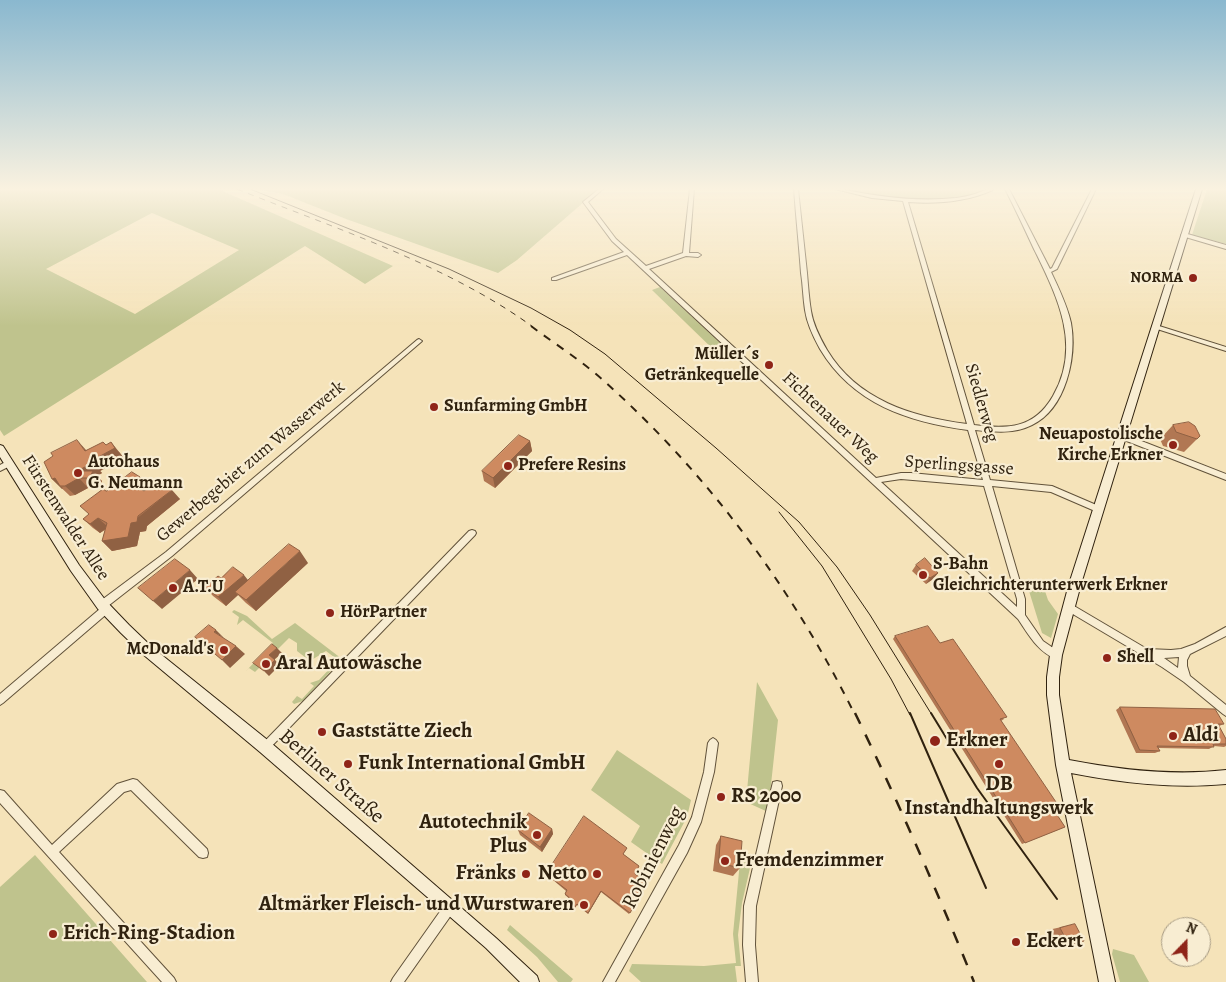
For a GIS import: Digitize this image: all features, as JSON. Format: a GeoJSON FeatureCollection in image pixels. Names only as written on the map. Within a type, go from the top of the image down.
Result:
{"type":"FeatureCollection","features":[{"type":"Feature","properties":{"kind":"main road"},"geometry":{"type":"LineString","coordinates":[[1107,982],[1062,765],[1052,695],[1053,677],[1056,655],[1098,509],[1184,235]]}},
{"type":"Feature","properties":{"kind":"main road","name":"Fürstenwalder Allee"},"geometry":{"type":"LineString","coordinates":[[0,449],[4,465],[104,607]]}},
{"type":"Feature","properties":{"kind":"main road","name":"Berliner Straße"},"geometry":{"type":"LineString","coordinates":[[104,607],[149,652],[265,747],[491,943],[531,982]]}},
{"type":"Feature","properties":{"kind":"main road"},"geometry":{"type":"LineString","coordinates":[[1062,765],[1141,779],[1200,780],[1226,777]]}},
{"type":"Feature","properties":{"kind":"street","name":"Fichtenauer Weg"},"geometry":{"type":"LineString","coordinates":[[610,235],[644,269],[1021,616],[1040,644],[1056,655]]}},
{"type":"Feature","properties":{"kind":"street"},"geometry":{"type":"LineString","coordinates":[[686,254],[688,235]]}},
{"type":"Feature","properties":{"kind":"street"},"geometry":{"type":"LineString","coordinates":[[801,235],[808,312],[813,329],[834,366],[842,375],[868,396],[896,411],[931,423],[1010,429],[1026,426],[1041,415],[1058,394],[1067,367],[1069,333],[1064,307],[1030,235]]}},
{"type":"Feature","properties":{"kind":"street","name":"Siedlerweg"},"geometry":{"type":"LineString","coordinates":[[915,235],[1021,598],[1021,616]]}},
{"type":"Feature","properties":{"kind":"street"},"geometry":{"type":"LineString","coordinates":[[1048,272],[1054,268],[1071,235]]}},
{"type":"Feature","properties":{"kind":"street"},"geometry":{"type":"LineString","coordinates":[[1184,235],[1226,247]]}},
{"type":"Feature","properties":{"kind":"street"},"geometry":{"type":"LineString","coordinates":[[554,279],[628,254]]}},
{"type":"Feature","properties":{"kind":"street"},"geometry":{"type":"LineString","coordinates":[[644,269],[686,254],[698,255]]}},
{"type":"Feature","properties":{"kind":"street"},"geometry":{"type":"LineString","coordinates":[[1156,326],[1226,350]]}},
{"type":"Feature","properties":{"kind":"street","name":"Gewerbegebiet zum Wasserwerk"},"geometry":{"type":"LineString","coordinates":[[0,700],[104,607],[419,341]]}},
{"type":"Feature","properties":{"kind":"street"},"geometry":{"type":"LineString","coordinates":[[1121,436],[1226,478]]}},
{"type":"Feature","properties":{"kind":"street","name":"Sperlingsgasse"},"geometry":{"type":"LineString","coordinates":[[874,481],[911,476],[1052,489],[1064,492],[1098,509]]}},
{"type":"Feature","properties":{"kind":"street"},"geometry":{"type":"LineString","coordinates":[[265,747],[472,533]]}},
{"type":"Feature","properties":{"kind":"street"},"geometry":{"type":"LineString","coordinates":[[1069,607],[1143,650],[1187,680],[1226,711]]}},
{"type":"Feature","properties":{"kind":"street"},"geometry":{"type":"LineString","coordinates":[[1143,650],[1160,655],[1186,653],[1226,631]]}},
{"type":"Feature","properties":{"kind":"street"},"geometry":{"type":"LineString","coordinates":[[1186,653],[1182,660],[1182,669],[1187,680]]}},
{"type":"Feature","properties":{"kind":"street","name":"Robinienweg"},"geometry":{"type":"LineString","coordinates":[[609,982],[683,849],[697,818],[709,772],[713,743]]}},
{"type":"Feature","properties":{"kind":"street"},"geometry":{"type":"LineString","coordinates":[[52,852],[121,788],[132,784],[203,853]]}},
{"type":"Feature","properties":{"kind":"street"},"geometry":{"type":"LineString","coordinates":[[752,982],[749,945],[750,906],[778,786]]}},
{"type":"Feature","properties":{"kind":"street"},"geometry":{"type":"LineString","coordinates":[[0,795],[170,982]]}},
{"type":"Feature","properties":{"kind":"street"},"geometry":{"type":"LineString","coordinates":[[397,982],[450,907]]}},
{"type":"Feature","properties":{"kind":"green space"},"geometry":{"type":"Polygon","coordinates":[[[0,235],[111,235],[46,269],[135,314],[239,250],[203,235],[322,235],[393,266],[365,284],[305,246],[4,436],[0,430],[0,235]]]}},
{"type":"Feature","properties":{"kind":"green space"},"geometry":{"type":"Polygon","coordinates":[[[391,235],[546,235],[517,260],[498,273],[391,235]]]}},
{"type":"Feature","properties":{"kind":"green space"},"geometry":{"type":"Polygon","coordinates":[[[1192,235],[1226,235],[1226,244],[1192,235]]]}},
{"type":"Feature","properties":{"kind":"green space"},"geometry":{"type":"Polygon","coordinates":[[[660,287],[732,354],[727,356],[718,354],[652,290],[660,287]]]}},
{"type":"Feature","properties":{"kind":"green space"},"geometry":{"type":"Polygon","coordinates":[[[1029,591],[1045,591],[1048,600],[1058,614],[1051,638],[1042,633],[1029,591]]]}},
{"type":"Feature","properties":{"kind":"green space"},"geometry":{"type":"Polygon","coordinates":[[[234,610],[247,616],[272,639],[295,623],[342,659],[303,701],[294,704],[292,702],[297,696],[302,699],[314,686],[310,683],[319,680],[338,660],[326,651],[310,661],[297,651],[297,643],[289,638],[255,672],[249,668],[245,672],[273,643],[243,620],[237,625],[239,617],[232,612],[234,610]]]}},
{"type":"Feature","properties":{"kind":"green space"},"geometry":{"type":"Polygon","coordinates":[[[757,682],[778,720],[768,812],[746,802],[757,682]]]}},
{"type":"Feature","properties":{"kind":"green space"},"geometry":{"type":"Polygon","coordinates":[[[617,750],[691,800],[687,817],[662,864],[631,842],[640,826],[591,790],[617,750]]]}},
{"type":"Feature","properties":{"kind":"green space"},"geometry":{"type":"Polygon","coordinates":[[[741,851],[753,855],[742,903],[738,935],[741,966],[735,966],[737,982],[641,982],[629,971],[632,964],[704,966],[736,963],[733,934],[741,851]]]}},
{"type":"Feature","properties":{"kind":"green space","name":"Erich-Ring-Stadion"},"geometry":{"type":"Polygon","coordinates":[[[35,855],[147,982],[0,982],[0,887],[35,855]]]}},
{"type":"Feature","properties":{"kind":"green space"},"geometry":{"type":"Polygon","coordinates":[[[510,925],[573,979],[571,982],[558,982],[537,957],[507,930],[510,925]]]}},
{"type":"Feature","properties":{"kind":"green space"},"geometry":{"type":"Polygon","coordinates":[[[1113,949],[1134,955],[1149,982],[1120,982],[1112,954],[1113,949]]]}},
{"type":"Feature","properties":{"kind":"building"},"geometry":{"type":"Polygon","coordinates":[[[1189,422],[1195,426],[1200,436],[1197,439],[1176,432],[1173,425],[1189,422]]]}},
{"type":"Feature","properties":{"kind":"building"},"geometry":{"type":"Polygon","coordinates":[[[519,435],[530,441],[493,478],[482,471],[519,435]]]}},
{"type":"Feature","properties":{"kind":"building"},"geometry":{"type":"Polygon","coordinates":[[[77,440],[85,451],[103,442],[106,445],[111,442],[115,448],[77,471],[93,471],[89,478],[79,478],[65,486],[60,486],[55,478],[52,479],[44,462],[53,456],[51,453],[77,440]]]}},
{"type":"Feature","properties":{"kind":"building"},"geometry":{"type":"Polygon","coordinates":[[[132,472],[140,477],[132,483],[144,491],[157,481],[172,490],[138,516],[137,522],[131,523],[128,537],[102,541],[107,523],[98,518],[90,524],[83,519],[89,514],[80,506],[103,489],[106,491],[132,472]]]}},
{"type":"Feature","properties":{"kind":"building"},"geometry":{"type":"Polygon","coordinates":[[[289,544],[300,551],[246,600],[235,592],[289,544]]]}},
{"type":"Feature","properties":{"kind":"building"},"geometry":{"type":"Polygon","coordinates":[[[925,558],[938,573],[930,578],[916,565],[925,558]]]}},
{"type":"Feature","properties":{"kind":"building"},"geometry":{"type":"Polygon","coordinates":[[[175,559],[190,570],[153,601],[138,588],[175,559]]]}},
{"type":"Feature","properties":{"kind":"building"},"geometry":{"type":"Polygon","coordinates":[[[233,567],[244,575],[218,597],[205,587],[218,576],[221,578],[233,567]]]}},
{"type":"Feature","properties":{"kind":"building"},"geometry":{"type":"Polygon","coordinates":[[[209,625],[216,630],[214,632],[236,646],[222,660],[195,637],[209,625]]]}},
{"type":"Feature","properties":{"kind":"building","name":"DB Instandhaltungswerk"},"geometry":{"type":"Polygon","coordinates":[[[928,626],[940,643],[953,639],[1007,717],[1000,719],[1058,805],[1052,807],[1065,827],[1025,843],[895,636],[928,626]]]}},
{"type":"Feature","properties":{"kind":"building"},"geometry":{"type":"Polygon","coordinates":[[[272,644],[277,648],[269,655],[275,660],[264,671],[253,663],[272,644]]]}},
{"type":"Feature","properties":{"kind":"building","name":"Aldi"},"geometry":{"type":"Polygon","coordinates":[[[1120,707],[1215,709],[1224,724],[1218,724],[1226,739],[1226,744],[1213,744],[1214,747],[1157,746],[1160,751],[1140,750],[1120,707]]]}},
{"type":"Feature","properties":{"kind":"building","name":"Autotechnik Plus"},"geometry":{"type":"Polygon","coordinates":[[[529,813],[552,829],[540,847],[518,830],[529,813]]]}},
{"type":"Feature","properties":{"kind":"building"},"geometry":{"type":"Polygon","coordinates":[[[584,816],[627,848],[623,854],[639,866],[635,874],[647,883],[630,913],[601,891],[588,913],[577,904],[572,911],[567,907],[572,900],[565,894],[567,890],[546,874],[584,816]]]}},
{"type":"Feature","properties":{"kind":"building"},"geometry":{"type":"Polygon","coordinates":[[[721,836],[742,841],[740,868],[719,863],[721,836]]]}},
{"type":"Feature","properties":{"kind":"building"},"geometry":{"type":"Polygon","coordinates":[[[1075,924],[1084,941],[1069,945],[1060,928],[1075,924]]]}},
{"type":"Feature","properties":{"kind":"tram line"},"geometry":{"type":"LineString","coordinates":[[364,235],[449,269],[531,308],[570,330],[605,354],[716,448],[799,522],[837,567],[870,615],[932,715]]}},
{"type":"Feature","properties":{"kind":"tram line"},"geometry":{"type":"LineString","coordinates":[[779,512],[822,566],[891,679],[910,715]]}},
{"type":"Feature","properties":{"kind":"tram line"},"geometry":{"type":"LineString","coordinates":[[910,713],[986,888]]}},
{"type":"Feature","properties":{"kind":"tram line"},"geometry":{"type":"LineString","coordinates":[[931,713],[977,788],[1057,899]]}},
{"type":"Feature","properties":{"kind":"railway"},"geometry":{"type":"LineString","coordinates":[[355,235],[428,266],[465,285],[533,327]]}},
{"type":"Feature","properties":{"kind":"railway"},"geometry":{"type":"LineString","coordinates":[[531,326],[604,381],[642,417],[713,494],[776,578],[831,668],[855,715]]}},
{"type":"Feature","properties":{"kind":"railway"},"geometry":{"type":"LineString","coordinates":[[855,713],[917,846],[974,982]]}},
{"type":"Feature","properties":{"kind":"place","name":"NORMA"},"geometry":{"type":"Point","coordinates":[1193,278]}},
{"type":"Feature","properties":{"kind":"place","name":"Müller´s Getränkequelle"},"geometry":{"type":"Point","coordinates":[769,365]}},
{"type":"Feature","properties":{"kind":"place","name":"Sunfarming GmbH"},"geometry":{"type":"Point","coordinates":[434,407]}},
{"type":"Feature","properties":{"kind":"place","name":"Neuapostolische Kirche Erkner"},"geometry":{"type":"Point","coordinates":[1173,445]}},
{"type":"Feature","properties":{"kind":"place","name":"Prefere Resins"},"geometry":{"type":"Point","coordinates":[508,466]}},
{"type":"Feature","properties":{"kind":"place","name":"Autohaus G. Neumann"},"geometry":{"type":"Point","coordinates":[78,473]}},
{"type":"Feature","properties":{"kind":"place","name":"S-Bahn Gleichrichterunterwerk Erkner"},"geometry":{"type":"Point","coordinates":[923,575]}},
{"type":"Feature","properties":{"kind":"place","name":"A.T.U"},"geometry":{"type":"Point","coordinates":[173,588]}},
{"type":"Feature","properties":{"kind":"place","name":"HörPartner"},"geometry":{"type":"Point","coordinates":[330,613]}},
{"type":"Feature","properties":{"kind":"place","name":"McDonald's"},"geometry":{"type":"Point","coordinates":[224,650]}},
{"type":"Feature","properties":{"kind":"place","name":"Shell"},"geometry":{"type":"Point","coordinates":[1107,658]}},
{"type":"Feature","properties":{"kind":"place","name":"Aral Autowäsche"},"geometry":{"type":"Point","coordinates":[266,664]}},
{"type":"Feature","properties":{"kind":"place","name":"Gaststätte Ziech"},"geometry":{"type":"Point","coordinates":[322,732]}},
{"type":"Feature","properties":{"kind":"place","name":"Aldi"},"geometry":{"type":"Point","coordinates":[1173,736]}},
{"type":"Feature","properties":{"kind":"place","name":"Erkner"},"geometry":{"type":"Point","coordinates":[935,741]}},
{"type":"Feature","properties":{"kind":"place","name":"Funk International GmbH"},"geometry":{"type":"Point","coordinates":[348,764]}},
{"type":"Feature","properties":{"kind":"place","name":"DB Instandhaltungswerk"},"geometry":{"type":"Point","coordinates":[999,764]}},
{"type":"Feature","properties":{"kind":"place","name":"RS 2000"},"geometry":{"type":"Point","coordinates":[721,797]}},
{"type":"Feature","properties":{"kind":"place","name":"Autotechnik Plus"},"geometry":{"type":"Point","coordinates":[537,835]}},
{"type":"Feature","properties":{"kind":"place","name":"Fremdenzimmer"},"geometry":{"type":"Point","coordinates":[725,861]}},
{"type":"Feature","properties":{"kind":"place","name":"Fränks"},"geometry":{"type":"Point","coordinates":[526,874]}},
{"type":"Feature","properties":{"kind":"place","name":"Netto"},"geometry":{"type":"Point","coordinates":[597,874]}},
{"type":"Feature","properties":{"kind":"place","name":"Altmärker Fleisch- und Wurstwaren"},"geometry":{"type":"Point","coordinates":[584,905]}},
{"type":"Feature","properties":{"kind":"place","name":"Erich-Ring-Stadion"},"geometry":{"type":"Point","coordinates":[53,934]}},
{"type":"Feature","properties":{"kind":"place","name":"Eckert"},"geometry":{"type":"Point","coordinates":[1016,942]}}]}
